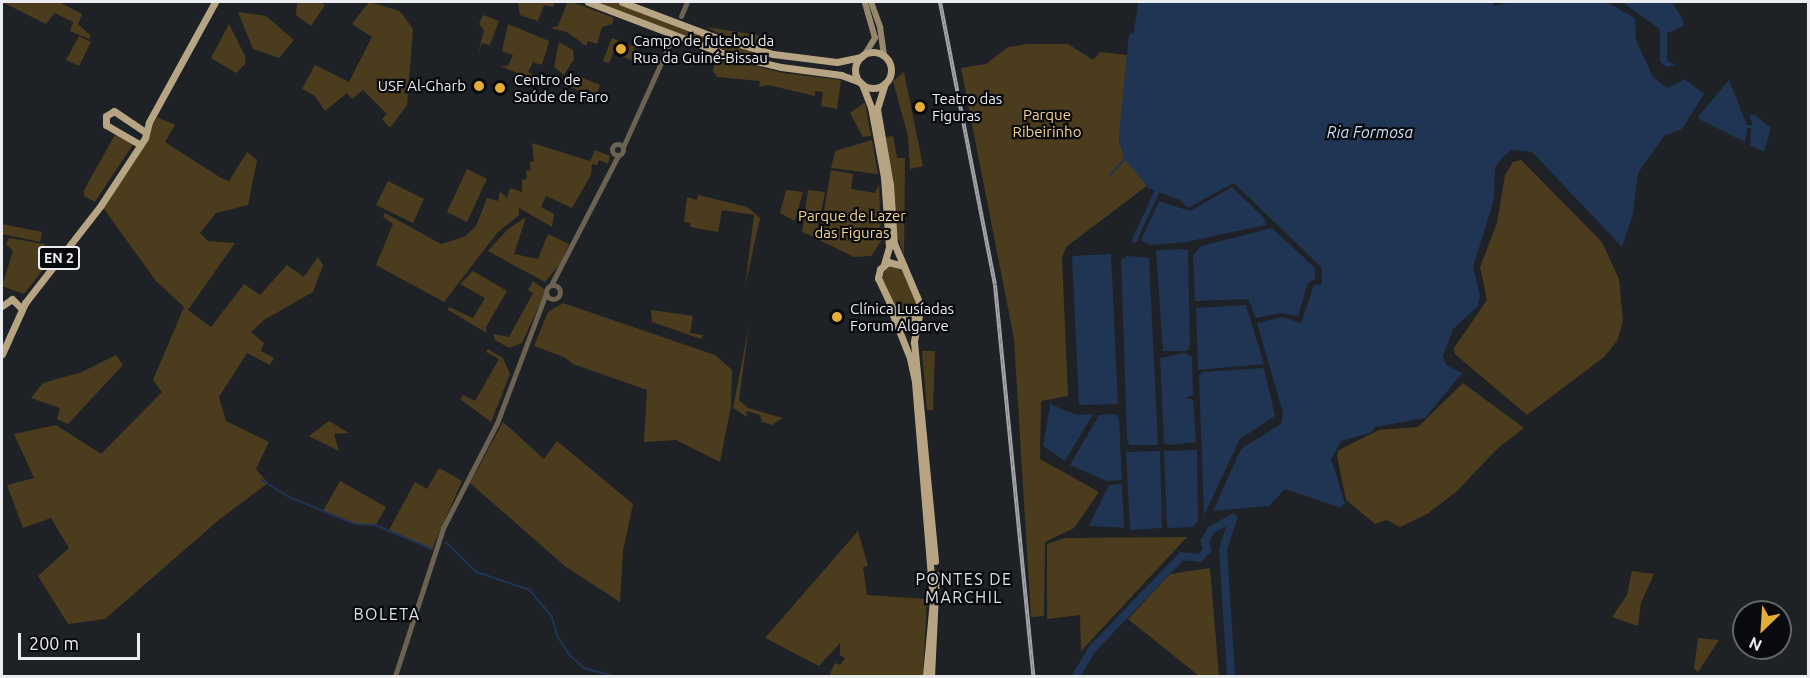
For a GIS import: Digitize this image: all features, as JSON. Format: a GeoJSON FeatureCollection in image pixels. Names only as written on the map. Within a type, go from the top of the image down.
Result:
{"type":"FeatureCollection","features":[{"type":"Feature","properties":{"kind":"main road"},"geometry":{"type":"LineString","coordinates":[[145,132],[114,111],[105,119],[105,125],[137,145],[145,132],[215,2]]}},
{"type":"Feature","properties":{"kind":"main road"},"geometry":{"type":"LineString","coordinates":[[588,2],[725,54],[781,68],[841,75],[875,87],[885,83]]}},
{"type":"Feature","properties":{"kind":"main road"},"geometry":{"type":"LineString","coordinates":[[621,2],[761,51],[808,60]]}},
{"type":"Feature","properties":{"kind":"main road"},"geometry":{"type":"LineString","coordinates":[[865,2],[875,38],[855,66],[872,107],[884,177],[889,247],[878,278],[910,358],[915,382],[933,600],[926,676]]}},
{"type":"Feature","properties":{"kind":"main road"},"geometry":{"type":"LineString","coordinates":[[871,2],[880,27],[884,56],[890,69],[877,109],[891,194],[894,243],[920,310],[914,342],[937,586],[932,676]]}},
{"type":"Feature","properties":{"kind":"main road"},"geometry":{"type":"LineString","coordinates":[[725,54],[769,61],[770,57],[761,51]]}},
{"type":"Feature","properties":{"kind":"main road"},"geometry":{"type":"LineString","coordinates":[[781,68],[775,63],[777,58],[845,62],[863,55],[884,56]]}},
{"type":"Feature","properties":{"kind":"main road"},"geometry":{"type":"LineString","coordinates":[[135,125],[149,122]]}},
{"type":"Feature","properties":{"kind":"main road","name":"EN 2"},"geometry":{"type":"LineString","coordinates":[[2,354],[21,309],[98,209],[137,145]]}},
{"type":"Feature","properties":{"kind":"main road"},"geometry":{"type":"LineString","coordinates":[[884,264],[893,261],[902,263]]}},
{"type":"Feature","properties":{"kind":"main road"},"geometry":{"type":"LineString","coordinates":[[2,306],[14,299],[29,297]]}},
{"type":"Feature","properties":{"kind":"main road"},"geometry":{"type":"LineString","coordinates":[[14,299],[21,309]]}},
{"type":"Feature","properties":{"kind":"main road"},"geometry":{"type":"LineString","coordinates":[[888,305],[903,320],[912,319],[920,310]]}},
{"type":"Feature","properties":{"kind":"street"},"geometry":{"type":"LineString","coordinates":[[682,25],[681,16],[687,2]]}},
{"type":"Feature","properties":{"kind":"street"},"geometry":{"type":"LineString","coordinates":[[673,22],[681,16]]}},
{"type":"Feature","properties":{"kind":"street"},"geometry":{"type":"LineString","coordinates":[[669,33],[669,45]]}},
{"type":"Feature","properties":{"kind":"street"},"geometry":{"type":"LineString","coordinates":[[395,676],[443,528],[497,423],[546,293],[623,147],[669,45],[678,36]]}},
{"type":"Feature","properties":{"kind":"street"},"geometry":{"type":"LineString","coordinates":[[537,321],[556,299],[560,288],[558,272]]}},
{"type":"Feature","properties":{"kind":"street"},"geometry":{"type":"LineString","coordinates":[[551,285],[560,288]]}},
{"type":"Feature","properties":{"kind":"street"},"geometry":{"type":"LineString","coordinates":[[546,293],[556,299]]}},
{"type":"Feature","properties":{"kind":"green space"},"geometry":{"type":"Polygon","coordinates":[[[2,2],[59,2],[82,14],[78,24],[91,36],[89,39],[70,31],[73,22],[55,13],[46,24],[2,2]]]}},
{"type":"Feature","properties":{"kind":"green space"},"geometry":{"type":"Polygon","coordinates":[[[297,2],[320,2],[325,5],[311,26],[296,15],[297,2]]]}},
{"type":"Feature","properties":{"kind":"green space"},"geometry":{"type":"Polygon","coordinates":[[[369,2],[400,11],[413,29],[407,105],[390,128],[382,119],[387,114],[363,90],[352,99],[347,93],[325,111],[315,96],[302,89],[315,65],[349,82],[372,37],[352,24],[369,2]]]}},
{"type":"Feature","properties":{"kind":"green space"},"geometry":{"type":"Polygon","coordinates":[[[555,2],[553,7],[544,5],[538,21],[520,15],[518,3],[555,2]]]}},
{"type":"Feature","properties":{"kind":"green space"},"geometry":{"type":"Polygon","coordinates":[[[572,2],[614,18],[612,24],[602,27],[597,44],[588,41],[586,46],[567,32],[550,28],[558,26],[567,3],[572,2]]]}},
{"type":"Feature","properties":{"kind":"green space"},"geometry":{"type":"Polygon","coordinates":[[[594,2],[618,3],[768,58],[720,49],[594,2]]]}},
{"type":"Feature","properties":{"kind":"green space"},"geometry":{"type":"Polygon","coordinates":[[[238,12],[266,16],[294,40],[279,58],[253,49],[238,12]]]}},
{"type":"Feature","properties":{"kind":"green space"},"geometry":{"type":"Polygon","coordinates":[[[483,15],[499,21],[490,45],[482,43],[478,53],[484,30],[479,24],[483,15]]]}},
{"type":"Feature","properties":{"kind":"green space"},"geometry":{"type":"Polygon","coordinates":[[[229,24],[246,58],[245,64],[236,73],[211,58],[229,24]]]}},
{"type":"Feature","properties":{"kind":"green space"},"geometry":{"type":"Polygon","coordinates":[[[508,24],[549,41],[542,65],[533,62],[528,72],[539,78],[537,81],[500,66],[508,66],[513,55],[502,51],[508,24]]]}},
{"type":"Feature","properties":{"kind":"green space"},"geometry":{"type":"Polygon","coordinates":[[[706,27],[758,35],[772,49],[720,34],[706,27]]]}},
{"type":"Feature","properties":{"kind":"green space"},"geometry":{"type":"Polygon","coordinates":[[[79,36],[91,42],[79,66],[66,60],[79,36]]]}},
{"type":"Feature","properties":{"kind":"green space","name":"Campo de futebol da Rua da Guiné-Bissau"},"geometry":{"type":"Polygon","coordinates":[[[612,38],[635,47],[631,60],[613,53],[609,63],[603,61],[612,38]]]}},
{"type":"Feature","properties":{"kind":"green space"},"geometry":{"type":"Polygon","coordinates":[[[559,42],[573,50],[574,59],[564,75],[554,67],[559,42]]]}},
{"type":"Feature","properties":{"kind":"green space","name":"Parque Ribeirinho"},"geometry":{"type":"Polygon","coordinates":[[[1028,44],[1068,44],[1093,60],[1100,52],[1127,55],[1119,141],[1125,159],[1148,185],[1066,247],[1062,258],[1068,396],[1041,401],[1040,459],[1099,492],[1074,528],[1045,542],[1044,616],[1031,617],[1014,339],[961,68],[986,64],[1008,47],[1028,44]]]}},
{"type":"Feature","properties":{"kind":"green space"},"geometry":{"type":"Polygon","coordinates":[[[716,56],[783,73],[841,80],[837,109],[821,106],[823,92],[815,91],[815,96],[768,85],[759,87],[760,81],[717,77],[713,71],[716,56]]]}},
{"type":"Feature","properties":{"kind":"green space"},"geometry":{"type":"Polygon","coordinates":[[[904,72],[923,166],[910,169],[908,136],[893,81],[904,72]]]}},
{"type":"Feature","properties":{"kind":"green space"},"geometry":{"type":"Polygon","coordinates":[[[576,75],[600,85],[595,99],[571,87],[576,75]]]}},
{"type":"Feature","properties":{"kind":"green space"},"geometry":{"type":"Polygon","coordinates":[[[865,102],[871,136],[863,137],[850,113],[865,102]]]}},
{"type":"Feature","properties":{"kind":"green space"},"geometry":{"type":"Polygon","coordinates":[[[157,117],[175,125],[165,142],[221,178],[229,181],[247,152],[257,160],[248,205],[216,213],[200,233],[208,241],[235,243],[188,310],[211,327],[244,284],[260,295],[287,265],[304,277],[318,257],[323,265],[313,292],[264,320],[251,332],[264,343],[261,351],[274,358],[270,365],[247,353],[219,397],[226,421],[269,442],[256,469],[268,483],[220,519],[105,619],[68,624],[38,576],[69,548],[51,518],[23,528],[7,485],[34,478],[14,434],[56,425],[101,454],[162,392],[153,380],[184,307],[156,281],[104,209],[157,117]]]}},
{"type":"Feature","properties":{"kind":"green space"},"geometry":{"type":"Polygon","coordinates":[[[116,133],[134,143],[95,202],[84,196],[84,190],[116,133]]]}},
{"type":"Feature","properties":{"kind":"green space"},"geometry":{"type":"Polygon","coordinates":[[[893,136],[897,158],[905,158],[904,255],[898,238],[886,137],[893,136]]]}},
{"type":"Feature","properties":{"kind":"green space"},"geometry":{"type":"Polygon","coordinates":[[[872,140],[878,174],[831,168],[835,151],[872,140]]]}},
{"type":"Feature","properties":{"kind":"green space"},"geometry":{"type":"Polygon","coordinates":[[[532,143],[590,161],[595,150],[610,156],[608,164],[599,160],[597,165],[592,164],[591,175],[572,208],[546,196],[541,207],[554,214],[552,227],[519,208],[519,215],[497,233],[444,302],[376,265],[393,224],[383,217],[385,213],[441,244],[464,237],[476,226],[487,198],[498,201],[500,191],[507,198],[510,188],[522,192],[522,180],[527,179],[526,171],[531,170],[530,162],[534,161],[532,143]]]}},
{"type":"Feature","properties":{"kind":"green space"},"geometry":{"type":"Polygon","coordinates":[[[1521,160],[1602,242],[1619,279],[1623,322],[1617,341],[1604,357],[1527,415],[1455,354],[1454,348],[1487,300],[1480,267],[1497,223],[1505,175],[1513,162],[1521,160]]]}},
{"type":"Feature","properties":{"kind":"green space"},"geometry":{"type":"Polygon","coordinates":[[[467,169],[487,179],[467,222],[447,212],[467,169]]]}},
{"type":"Feature","properties":{"kind":"green space","name":"Parque de Lazer das Figuras"},"geometry":{"type":"Polygon","coordinates":[[[831,170],[853,174],[851,189],[875,193],[879,184],[881,241],[871,256],[854,257],[819,240],[831,170]]]}},
{"type":"Feature","properties":{"kind":"green space"},"geometry":{"type":"Polygon","coordinates":[[[388,181],[424,199],[413,223],[376,205],[388,181]]]}},
{"type":"Feature","properties":{"kind":"green space"},"geometry":{"type":"Polygon","coordinates":[[[786,190],[803,192],[795,221],[780,213],[786,190]]]}},
{"type":"Feature","properties":{"kind":"green space"},"geometry":{"type":"Polygon","coordinates":[[[808,190],[825,192],[816,238],[802,232],[808,190]]]}},
{"type":"Feature","properties":{"kind":"green space"},"geometry":{"type":"Polygon","coordinates":[[[698,195],[747,207],[760,218],[745,287],[754,215],[722,210],[718,232],[690,227],[691,223],[684,222],[687,197],[697,200],[698,195]]]}},
{"type":"Feature","properties":{"kind":"green space"},"geometry":{"type":"Polygon","coordinates":[[[526,217],[514,254],[538,259],[548,234],[569,244],[561,263],[545,282],[488,251],[508,229],[526,217]]]}},
{"type":"Feature","properties":{"kind":"green space"},"geometry":{"type":"Polygon","coordinates":[[[2,224],[42,232],[40,242],[2,234],[2,224]]]}},
{"type":"Feature","properties":{"kind":"green space"},"geometry":{"type":"Polygon","coordinates":[[[9,238],[44,244],[53,257],[24,294],[2,286],[13,251],[6,244],[9,238]]]}},
{"type":"Feature","properties":{"kind":"green space"},"geometry":{"type":"Polygon","coordinates":[[[887,265],[901,267],[917,301],[916,312],[909,317],[897,313],[882,279],[887,265]]]}},
{"type":"Feature","properties":{"kind":"green space"},"geometry":{"type":"Polygon","coordinates":[[[473,271],[507,291],[486,327],[487,333],[448,310],[449,307],[473,318],[485,298],[460,284],[473,271]]]}},
{"type":"Feature","properties":{"kind":"green space"},"geometry":{"type":"Polygon","coordinates":[[[533,281],[544,289],[544,295],[522,343],[509,348],[495,340],[493,334],[509,337],[533,293],[528,290],[533,281]]]}},
{"type":"Feature","properties":{"kind":"green space"},"geometry":{"type":"Polygon","coordinates":[[[563,303],[715,355],[732,370],[731,406],[720,462],[676,440],[644,442],[647,390],[573,364],[564,357],[534,346],[548,312],[563,303]]]}},
{"type":"Feature","properties":{"kind":"green space"},"geometry":{"type":"Polygon","coordinates":[[[651,310],[693,316],[690,333],[703,335],[701,339],[652,322],[651,310]]]}},
{"type":"Feature","properties":{"kind":"green space"},"geometry":{"type":"Polygon","coordinates":[[[749,325],[739,400],[748,408],[783,418],[772,425],[762,422],[760,415],[746,411],[747,417],[733,408],[749,325]]]}},
{"type":"Feature","properties":{"kind":"green space"},"geometry":{"type":"Polygon","coordinates":[[[488,349],[503,358],[510,374],[491,422],[460,399],[463,395],[475,401],[499,359],[486,352],[488,349]]]}},
{"type":"Feature","properties":{"kind":"green space"},"geometry":{"type":"Polygon","coordinates":[[[922,351],[935,351],[933,410],[927,410],[922,351]]]}},
{"type":"Feature","properties":{"kind":"green space"},"geometry":{"type":"Polygon","coordinates":[[[116,355],[123,365],[68,424],[57,419],[60,408],[31,398],[43,383],[82,372],[116,355]]]}},
{"type":"Feature","properties":{"kind":"green space"},"geometry":{"type":"Polygon","coordinates":[[[1463,383],[1524,428],[1498,448],[1456,492],[1427,514],[1400,527],[1387,520],[1375,524],[1346,500],[1337,456],[1339,450],[1379,430],[1418,427],[1463,383]]]}},
{"type":"Feature","properties":{"kind":"green space"},"geometry":{"type":"Polygon","coordinates":[[[329,421],[349,433],[334,434],[339,451],[309,436],[329,421]]]}},
{"type":"Feature","properties":{"kind":"green space"},"geometry":{"type":"Polygon","coordinates":[[[503,422],[544,459],[557,441],[633,504],[623,551],[620,602],[566,567],[470,483],[503,422]]]}},
{"type":"Feature","properties":{"kind":"green space"},"geometry":{"type":"Polygon","coordinates":[[[439,468],[462,481],[432,549],[389,530],[415,482],[427,489],[439,468]]]}},
{"type":"Feature","properties":{"kind":"green space"},"geometry":{"type":"Polygon","coordinates":[[[340,481],[386,507],[376,525],[355,524],[323,511],[340,481]]]}},
{"type":"Feature","properties":{"kind":"green space"},"geometry":{"type":"Polygon","coordinates":[[[858,531],[868,566],[863,567],[867,595],[927,599],[923,676],[829,676],[835,663],[840,665],[845,658],[840,655],[840,643],[819,666],[765,638],[858,531]]]}},
{"type":"Feature","properties":{"kind":"green space"},"geometry":{"type":"Polygon","coordinates":[[[1187,537],[1081,651],[1080,615],[1047,619],[1047,544],[1065,538],[1187,537]]]}},
{"type":"Feature","properties":{"kind":"green space"},"geometry":{"type":"Polygon","coordinates":[[[1210,568],[1219,676],[1199,676],[1128,619],[1170,574],[1210,568]]]}},
{"type":"Feature","properties":{"kind":"green space"},"geometry":{"type":"Polygon","coordinates":[[[1632,571],[1654,574],[1641,603],[1638,626],[1612,617],[1627,595],[1632,571]]]}},
{"type":"Feature","properties":{"kind":"green space"},"geometry":{"type":"Polygon","coordinates":[[[1698,638],[1719,640],[1698,672],[1694,668],[1698,638]]]}},
{"type":"Feature","properties":{"kind":"water","name":"Ria Formosa"},"geometry":{"type":"Polygon","coordinates":[[[1138,2],[1492,2],[1494,6],[1512,2],[1607,2],[1635,18],[1636,40],[1653,77],[1667,88],[1685,79],[1704,94],[1682,129],[1664,136],[1638,173],[1632,218],[1622,247],[1532,152],[1511,150],[1495,167],[1494,200],[1473,267],[1480,296],[1478,306],[1453,329],[1443,356],[1446,365],[1462,373],[1425,418],[1375,427],[1370,433],[1341,441],[1331,459],[1345,503],[1341,508],[1285,489],[1269,506],[1213,511],[1241,449],[1281,424],[1283,413],[1257,323],[1282,317],[1301,323],[1314,285],[1322,284],[1321,267],[1234,183],[1188,208],[1180,200],[1148,188],[1125,159],[1119,141],[1120,124],[1129,35],[1134,32],[1138,2]]]}},
{"type":"Feature","properties":{"kind":"water"},"geometry":{"type":"Polygon","coordinates":[[[1622,2],[1672,2],[1683,20],[1683,26],[1667,33],[1667,61],[1676,65],[1667,67],[1660,62],[1660,29],[1622,2]]]}},
{"type":"Feature","properties":{"kind":"water"},"geometry":{"type":"Polygon","coordinates":[[[1729,80],[1747,125],[1752,125],[1750,115],[1755,115],[1771,128],[1764,152],[1750,145],[1751,128],[1747,128],[1745,142],[1697,118],[1729,80]]]}},
{"type":"Feature","properties":{"kind":"water"},"geometry":{"type":"Polygon","coordinates":[[[1232,187],[1264,218],[1266,225],[1186,242],[1150,245],[1141,240],[1159,201],[1190,211],[1232,187]]]}},
{"type":"Feature","properties":{"kind":"water"},"geometry":{"type":"Polygon","coordinates":[[[1272,228],[1315,268],[1315,279],[1308,283],[1298,316],[1281,313],[1256,318],[1248,299],[1195,301],[1193,255],[1201,246],[1272,228]]]}},
{"type":"Feature","properties":{"kind":"water"},"geometry":{"type":"Polygon","coordinates":[[[1188,250],[1190,345],[1187,351],[1163,351],[1156,251],[1188,250]]]}},
{"type":"Feature","properties":{"kind":"water"},"geometry":{"type":"Polygon","coordinates":[[[1111,254],[1118,404],[1079,405],[1072,256],[1111,254]]]}},
{"type":"Feature","properties":{"kind":"water"},"geometry":{"type":"Polygon","coordinates":[[[1127,256],[1149,258],[1158,444],[1155,445],[1129,445],[1127,438],[1121,260],[1127,256]]]}},
{"type":"Feature","properties":{"kind":"water"},"geometry":{"type":"Polygon","coordinates":[[[1246,305],[1264,364],[1198,370],[1196,308],[1246,305]]]}},
{"type":"Feature","properties":{"kind":"water"},"geometry":{"type":"Polygon","coordinates":[[[1184,353],[1192,357],[1193,395],[1185,398],[1193,400],[1196,442],[1169,445],[1164,443],[1160,358],[1184,353]]]}},
{"type":"Feature","properties":{"kind":"water"},"geometry":{"type":"Polygon","coordinates":[[[1264,368],[1275,416],[1240,439],[1204,515],[1199,376],[1202,372],[1264,368]]]}},
{"type":"Feature","properties":{"kind":"water"},"geometry":{"type":"Polygon","coordinates":[[[1050,404],[1077,415],[1093,414],[1065,461],[1043,446],[1050,404]]]}},
{"type":"Feature","properties":{"kind":"water"},"geometry":{"type":"Polygon","coordinates":[[[1115,414],[1119,419],[1122,480],[1107,481],[1070,465],[1099,415],[1115,414]]]}},
{"type":"Feature","properties":{"kind":"water"},"geometry":{"type":"Polygon","coordinates":[[[1197,450],[1198,521],[1193,527],[1167,527],[1164,451],[1197,450]]]}},
{"type":"Feature","properties":{"kind":"water"},"geometry":{"type":"Polygon","coordinates":[[[1160,451],[1162,528],[1130,530],[1126,452],[1160,451]]]}},
{"type":"Feature","properties":{"kind":"water"},"geometry":{"type":"Polygon","coordinates":[[[1122,484],[1124,528],[1089,526],[1109,485],[1122,484]]]}},
{"type":"Feature","properties":{"kind":"waterway"},"geometry":{"type":"LineString","coordinates":[[1110,175],[1125,159]]}},
{"type":"Feature","properties":{"kind":"waterway"},"geometry":{"type":"LineString","coordinates":[[1134,240],[1156,192]]}},
{"type":"Feature","properties":{"kind":"waterway"},"geometry":{"type":"LineString","coordinates":[[262,480],[289,497],[355,524],[376,525],[432,549]]}},
{"type":"Feature","properties":{"kind":"waterway"},"geometry":{"type":"LineString","coordinates":[[1076,676],[1093,648],[1182,556],[1200,558],[1207,550],[1205,541],[1211,530],[1233,518]]}},
{"type":"Feature","properties":{"kind":"waterway"},"geometry":{"type":"LineString","coordinates":[[1231,676],[1223,549],[1233,518]]}},
{"type":"Feature","properties":{"kind":"waterway"},"geometry":{"type":"LineString","coordinates":[[446,542],[477,572],[530,590],[552,616],[558,637],[569,654],[584,668],[614,676]]}},
{"type":"Feature","properties":{"kind":"railway"},"geometry":{"type":"LineString","coordinates":[[940,2],[995,285],[1033,676]]}},
{"type":"Feature","properties":{"kind":"place","name":"Campo de futebol da Rua da Guiné-Bissau"},"geometry":{"type":"Point","coordinates":[621,49]}},
{"type":"Feature","properties":{"kind":"place","name":"USF Al-Gharb"},"geometry":{"type":"Point","coordinates":[479,86]}},
{"type":"Feature","properties":{"kind":"place","name":"Centro de Saúde de Faro"},"geometry":{"type":"Point","coordinates":[500,88]}},
{"type":"Feature","properties":{"kind":"place","name":"Teatro das Figuras"},"geometry":{"type":"Point","coordinates":[920,107]}},
{"type":"Feature","properties":{"kind":"place","name":"Clínica Lusíadas Forum Algarve"},"geometry":{"type":"Point","coordinates":[837,317]}},
{"type":"Feature","properties":{"kind":"district","name":"PONTES DE MARCHIL"},"geometry":{"type":"Point","coordinates":[964,588]}},
{"type":"Feature","properties":{"kind":"district","name":"BOLETA"},"geometry":{"type":"Point","coordinates":[387,614]}}]}
